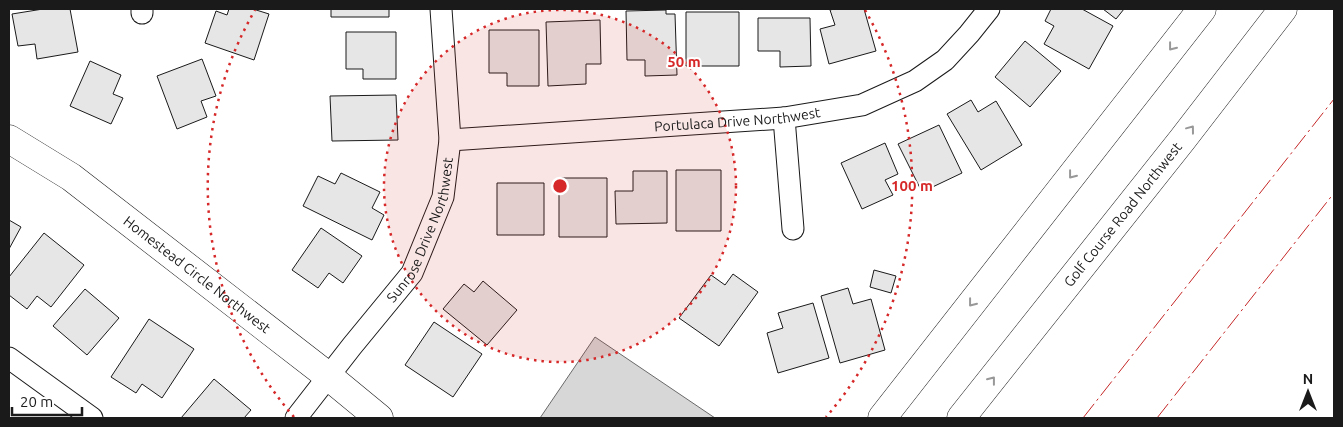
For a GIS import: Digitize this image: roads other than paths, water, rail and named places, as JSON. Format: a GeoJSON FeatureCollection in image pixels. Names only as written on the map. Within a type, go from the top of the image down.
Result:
{"type":"FeatureCollection","features":[{"type":"Feature","properties":{"kind":"main road"},"geometry":{"type":"LineString","coordinates":[[882,418],[1202,9]]}},
{"type":"Feature","properties":{"kind":"main road","name":"Golf Course Road Northwest"},"geometry":{"type":"LineString","coordinates":[[961,418],[1182,140],[1283,9]]}},
{"type":"Feature","properties":{"kind":"main road","name":"Homestead Circle Northwest"},"geometry":{"type":"LineString","coordinates":[[9,139],[71,177],[328,376],[379,418]]}},
{"type":"Feature","properties":{"kind":"street","name":"Sunrose Drive Northwest"},"geometry":{"type":"LineString","coordinates":[[296,418],[412,273],[442,197],[450,140],[441,9]]}},
{"type":"Feature","properties":{"kind":"street","name":"Portulaca Drive Northwest"},"geometry":{"type":"LineString","coordinates":[[450,140],[784,118],[862,105],[914,81],[945,60],[989,9]]}},
{"type":"Feature","properties":{"kind":"street"},"geometry":{"type":"LineString","coordinates":[[784,118],[793,229]]}},
{"type":"Feature","properties":{"kind":"street"},"geometry":{"type":"LineString","coordinates":[[9,358],[92,418]]}}]}
